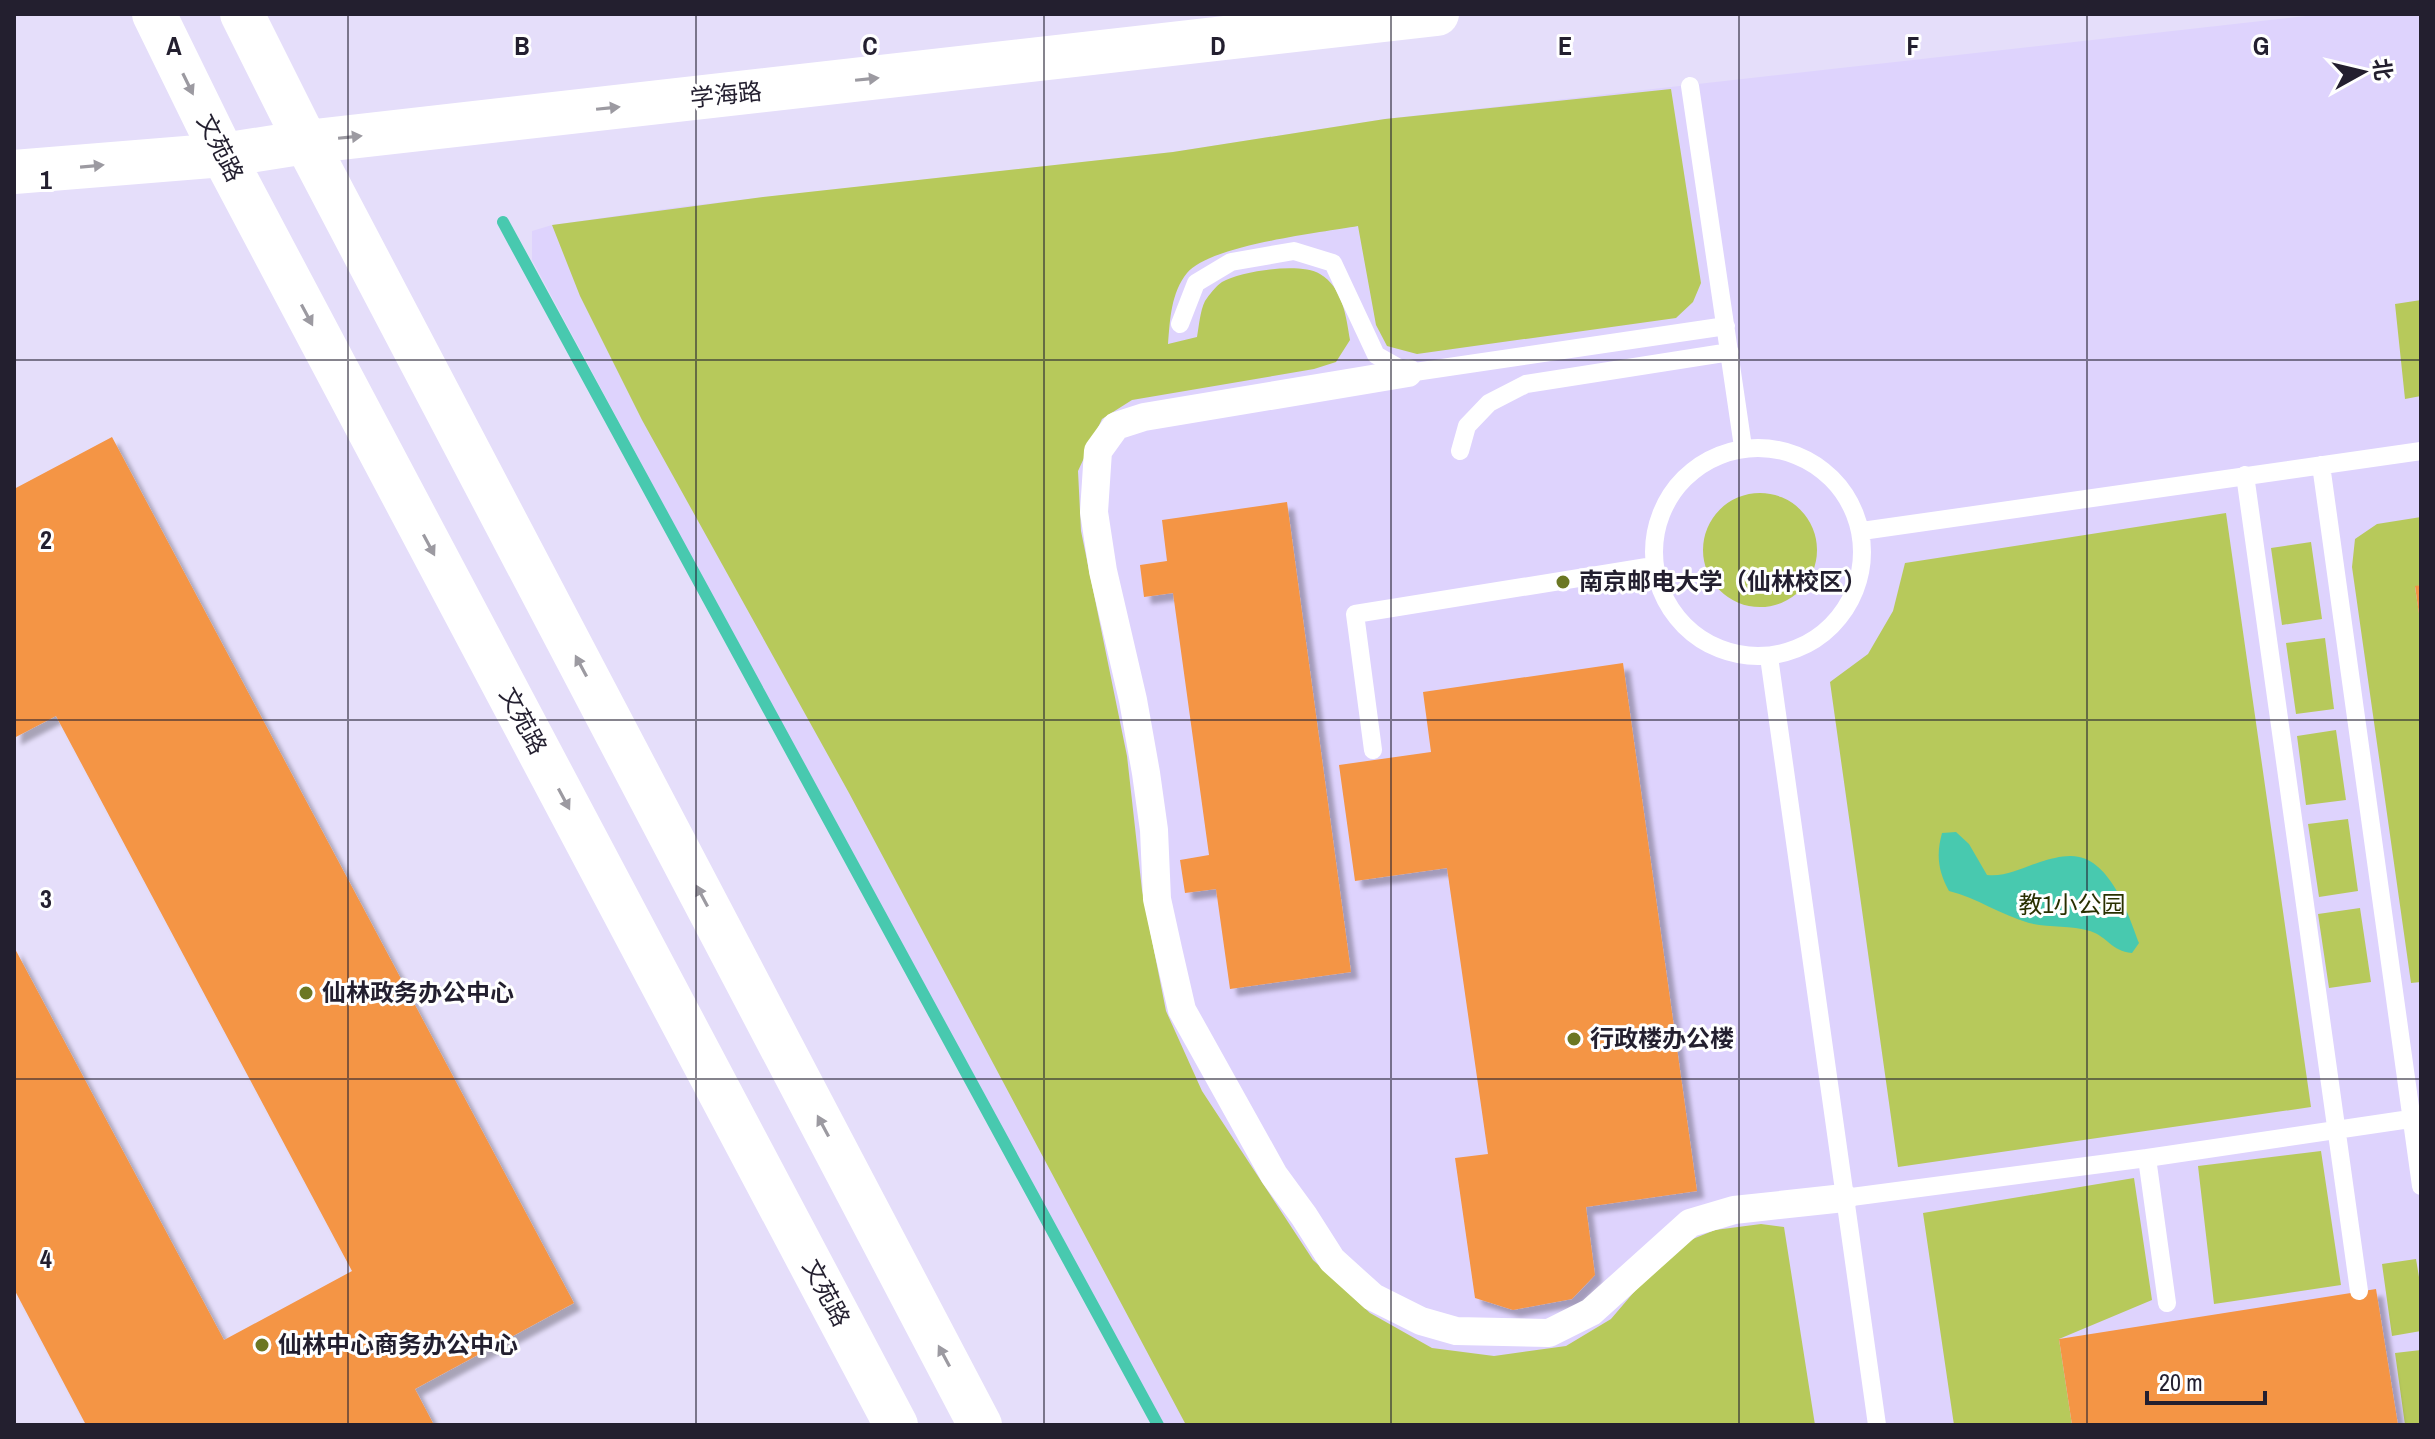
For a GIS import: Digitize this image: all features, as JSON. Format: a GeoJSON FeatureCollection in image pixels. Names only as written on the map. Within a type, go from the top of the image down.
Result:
{"type":"FeatureCollection","features":[{"type":"Feature","properties":{"kind":"main road","name":"文苑路"},"geometry":{"type":"LineString","coordinates":[[154,14],[223,155],[896,1425]]}},
{"type":"Feature","properties":{"kind":"main road"},"geometry":{"type":"LineString","coordinates":[[242,14],[306,142],[980,1425]]}},
{"type":"Feature","properties":{"kind":"main road","name":"学海路"},"geometry":{"type":"LineString","coordinates":[[14,172],[223,155],[306,142],[1437,14]]}},
{"type":"Feature","properties":{"kind":"street"},"geometry":{"type":"LineString","coordinates":[[1408,373],[1144,417],[1116,426],[1098,451],[1094,512],[1103,571],[1133,700],[1154,830],[1157,899],[1182,1010],[1274,1175],[1332,1260],[1373,1297],[1421,1321],[1456,1331],[1549,1333],[1591,1312],[1690,1223],[1734,1210],[1844,1198]]}},
{"type":"Feature","properties":{"kind":"lane"},"geometry":{"type":"LineString","coordinates":[[1690,86],[1743,447]]}},
{"type":"Feature","properties":{"kind":"lane"},"geometry":{"type":"LineString","coordinates":[[1180,324],[1196,283],[1231,262],[1294,251],[1333,263],[1376,355],[1408,373],[1726,326]]}},
{"type":"Feature","properties":{"kind":"lane"},"geometry":{"type":"LineString","coordinates":[[1460,451],[1467,426],[1489,403],[1526,384],[1730,352]]}},
{"type":"Feature","properties":{"kind":"lane"},"geometry":{"type":"LineString","coordinates":[[1743,447],[1797,453],[1841,486],[1862,531],[1856,591],[1823,635],[1769,657],[1718,650],[1675,617],[1653,566],[1660,512],[1692,468],[1743,447]]}},
{"type":"Feature","properties":{"kind":"lane"},"geometry":{"type":"LineString","coordinates":[[1862,531],[2421,451]]}},
{"type":"Feature","properties":{"kind":"lane"},"geometry":{"type":"LineString","coordinates":[[2321,465],[2421,1186]]}},
{"type":"Feature","properties":{"kind":"lane"},"geometry":{"type":"LineString","coordinates":[[2245,475],[2359,1291]]}},
{"type":"Feature","properties":{"kind":"lane"},"geometry":{"type":"LineString","coordinates":[[1373,750],[1355,614],[1653,566]]}},
{"type":"Feature","properties":{"kind":"lane"},"geometry":{"type":"LineString","coordinates":[[1769,657],[1877,1425]]}},
{"type":"Feature","properties":{"kind":"lane"},"geometry":{"type":"LineString","coordinates":[[1844,1198],[2410,1119]]}},
{"type":"Feature","properties":{"kind":"lane"},"geometry":{"type":"LineString","coordinates":[[2147,1158],[2167,1303]]}},
{"type":"Feature","properties":{"kind":"shaded area","name":"南京邮电大学（仙林校区）"},"geometry":{"type":"Polygon","coordinates":[[[2324,14],[2421,14],[2421,1425],[1158,1425],[532,260],[532,231],[552,225],[686,206],[1173,152],[1385,119],[2324,14]]]}},
{"type":"Feature","properties":{"kind":"shaded area"},"geometry":{"type":"Polygon","coordinates":[[[1956,832],[1969,844],[1987,875],[2007,873],[2066,856],[2084,858],[2096,865],[2123,902],[2139,943],[2132,953],[2125,952],[2090,931],[2029,923],[1949,891],[1940,870],[1939,849],[1942,833],[1956,832]]]}},
{"type":"Feature","properties":{"kind":"green space"},"geometry":{"type":"Polygon","coordinates":[[[1671,89],[1701,283],[1693,302],[1676,318],[1417,354],[1387,346],[1376,325],[1358,226],[1266,242],[1218,255],[1199,263],[1182,281],[1172,307],[1168,344],[1197,337],[1205,301],[1222,282],[1256,271],[1285,268],[1311,270],[1328,280],[1342,303],[1350,340],[1336,362],[1314,369],[1132,400],[1102,419],[1078,471],[1081,531],[1127,756],[1142,890],[1166,1011],[1202,1091],[1313,1260],[1370,1313],[1432,1348],[1494,1356],[1566,1346],[1611,1319],[1663,1258],[1683,1243],[1715,1230],[1761,1224],[1784,1227],[1815,1425],[1186,1425],[849,793],[642,420],[580,296],[552,225],[763,197],[1173,152],[1385,119],[1671,89]]]}},
{"type":"Feature","properties":{"kind":"green space"},"geometry":{"type":"Polygon","coordinates":[[[2421,300],[2421,396],[2405,399],[2395,304],[2421,300]]]}},
{"type":"Feature","properties":{"kind":"green space"},"geometry":{"type":"Polygon","coordinates":[[[1760,493],[1782,497],[1800,510],[1813,528],[1817,550],[1813,572],[1800,590],[1782,603],[1760,607],[1738,603],[1720,590],[1707,572],[1703,550],[1707,528],[1720,510],[1738,497],[1760,493]]]}},
{"type":"Feature","properties":{"kind":"green space","name":"教1小公园"},"geometry":{"type":"Polygon","coordinates":[[[2226,513],[2311,1107],[1898,1167],[1830,682],[1868,654],[1893,611],[1905,563],[2226,513]]]}},
{"type":"Feature","properties":{"kind":"green space"},"geometry":{"type":"Polygon","coordinates":[[[2421,517],[2421,585],[2415,587],[2421,626],[2421,982],[2411,983],[2352,567],[2355,539],[2377,524],[2421,517]]]}},
{"type":"Feature","properties":{"kind":"green space"},"geometry":{"type":"Polygon","coordinates":[[[2311,542],[2322,619],[2282,625],[2271,548],[2311,542]]]}},
{"type":"Feature","properties":{"kind":"green space"},"geometry":{"type":"Polygon","coordinates":[[[2325,638],[2334,709],[2296,714],[2286,643],[2325,638]]]}},
{"type":"Feature","properties":{"kind":"green space"},"geometry":{"type":"Polygon","coordinates":[[[2336,730],[2346,800],[2306,805],[2297,736],[2336,730]]]}},
{"type":"Feature","properties":{"kind":"green space"},"geometry":{"type":"Polygon","coordinates":[[[2348,819],[2358,891],[2319,897],[2308,824],[2348,819]]]}},
{"type":"Feature","properties":{"kind":"green space"},"geometry":{"type":"Polygon","coordinates":[[[2360,908],[2371,982],[2329,988],[2318,914],[2360,908]]]}},
{"type":"Feature","properties":{"kind":"green space"},"geometry":{"type":"Polygon","coordinates":[[[2321,1151],[2341,1285],[2214,1304],[2198,1166],[2321,1151]]]}},
{"type":"Feature","properties":{"kind":"green space"},"geometry":{"type":"Polygon","coordinates":[[[2134,1178],[2152,1300],[2059,1339],[2072,1425],[1954,1425],[1923,1213],[2134,1178]]]}},
{"type":"Feature","properties":{"kind":"green space"},"geometry":{"type":"Polygon","coordinates":[[[2416,1259],[2421,1289],[2421,1331],[2392,1336],[2382,1264],[2416,1259]]]}},
{"type":"Feature","properties":{"kind":"green space"},"geometry":{"type":"Polygon","coordinates":[[[2421,1350],[2421,1425],[2405,1425],[2395,1353],[2421,1350]]]}},
{"type":"Feature","properties":{"kind":"building","name":"仙林政务办公中心"},"geometry":{"type":"Polygon","coordinates":[[[112,437],[574,1303],[415,1389],[434,1425],[86,1425],[14,1289],[14,947],[224,1340],[352,1271],[56,716],[14,738],[14,489],[112,437]]]}},
{"type":"Feature","properties":{"kind":"building"},"geometry":{"type":"Polygon","coordinates":[[[1287,502],[1351,972],[1230,989],[1216,889],[1185,893],[1180,860],[1209,855],[1173,593],[1144,597],[1140,565],[1167,561],[1162,520],[1287,502]]]}},
{"type":"Feature","properties":{"kind":"building"},"geometry":{"type":"Polygon","coordinates":[[[2421,585],[2421,614],[2419,614],[2415,586],[2421,585]]]}},
{"type":"Feature","properties":{"kind":"building","name":"行政楼办公楼"},"geometry":{"type":"Polygon","coordinates":[[[1623,663],[1697,1191],[1586,1207],[1595,1275],[1572,1299],[1513,1310],[1475,1298],[1455,1158],[1488,1154],[1447,868],[1355,881],[1339,765],[1431,752],[1423,692],[1623,663]]]}},
{"type":"Feature","properties":{"kind":"building"},"geometry":{"type":"Polygon","coordinates":[[[2376,1289],[2398,1425],[2072,1425],[2059,1339],[2376,1289]]]}},
{"type":"Feature","properties":{"kind":"waterway"},"geometry":{"type":"LineString","coordinates":[[503,222],[1158,1425]]}},
{"type":"Feature","properties":{"kind":"place","name":"南京邮电大学（仙林校区）"},"geometry":{"type":"Point","coordinates":[1563,582]}},
{"type":"Feature","properties":{"kind":"place","name":"仙林政务办公中心"},"geometry":{"type":"Point","coordinates":[306,993]}},
{"type":"Feature","properties":{"kind":"place","name":"行政楼办公楼"},"geometry":{"type":"Point","coordinates":[1574,1039]}},
{"type":"Feature","properties":{"kind":"place","name":"仙林中心商务办公中心"},"geometry":{"type":"Point","coordinates":[262,1345]}}]}
